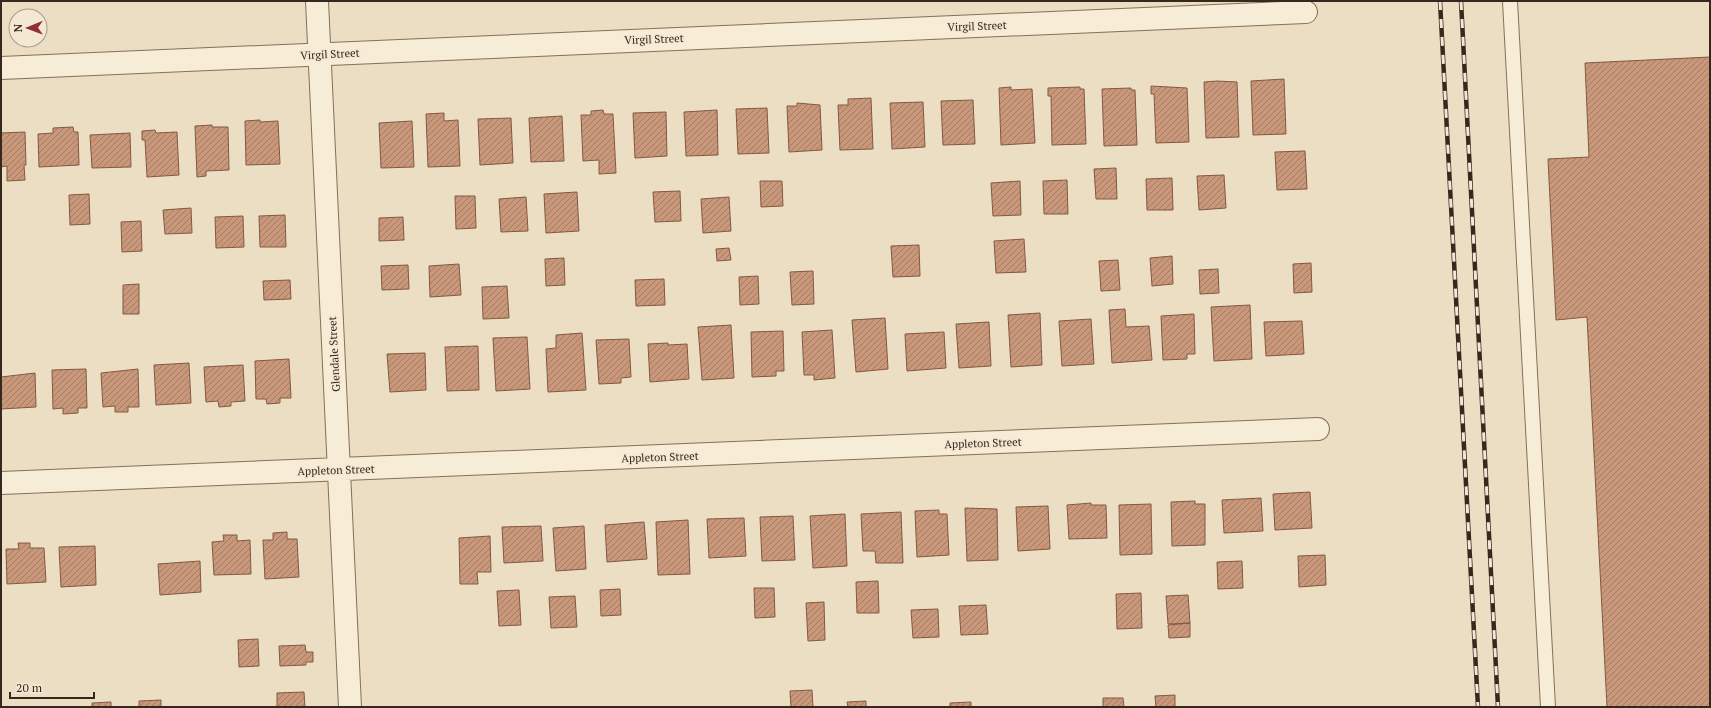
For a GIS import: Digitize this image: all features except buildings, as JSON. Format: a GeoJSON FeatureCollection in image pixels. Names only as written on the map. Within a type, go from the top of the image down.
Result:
{"type":"FeatureCollection","features":[{"type":"Feature","properties":{"kind":"street","name":"Glendale Street"},"geometry":{"type":"LineString","coordinates":[[317,1],[350,707]]}},
{"type":"Feature","properties":{"kind":"street","name":"Virgil Street"},"geometry":{"type":"LineString","coordinates":[[1,68],[1306,12]]}},
{"type":"Feature","properties":{"kind":"street","name":"Appleton Street"},"geometry":{"type":"LineString","coordinates":[[1,483],[1318,429]]}},
{"type":"Feature","properties":{"kind":"lane"},"geometry":{"type":"LineString","coordinates":[[1510,1],[1548,707]]}},
{"type":"Feature","properties":{"kind":"railway"},"geometry":{"type":"LineString","coordinates":[[1440,1],[1478,707]]}},
{"type":"Feature","properties":{"kind":"railway"},"geometry":{"type":"LineString","coordinates":[[1461,1],[1498,707]]}}]}
